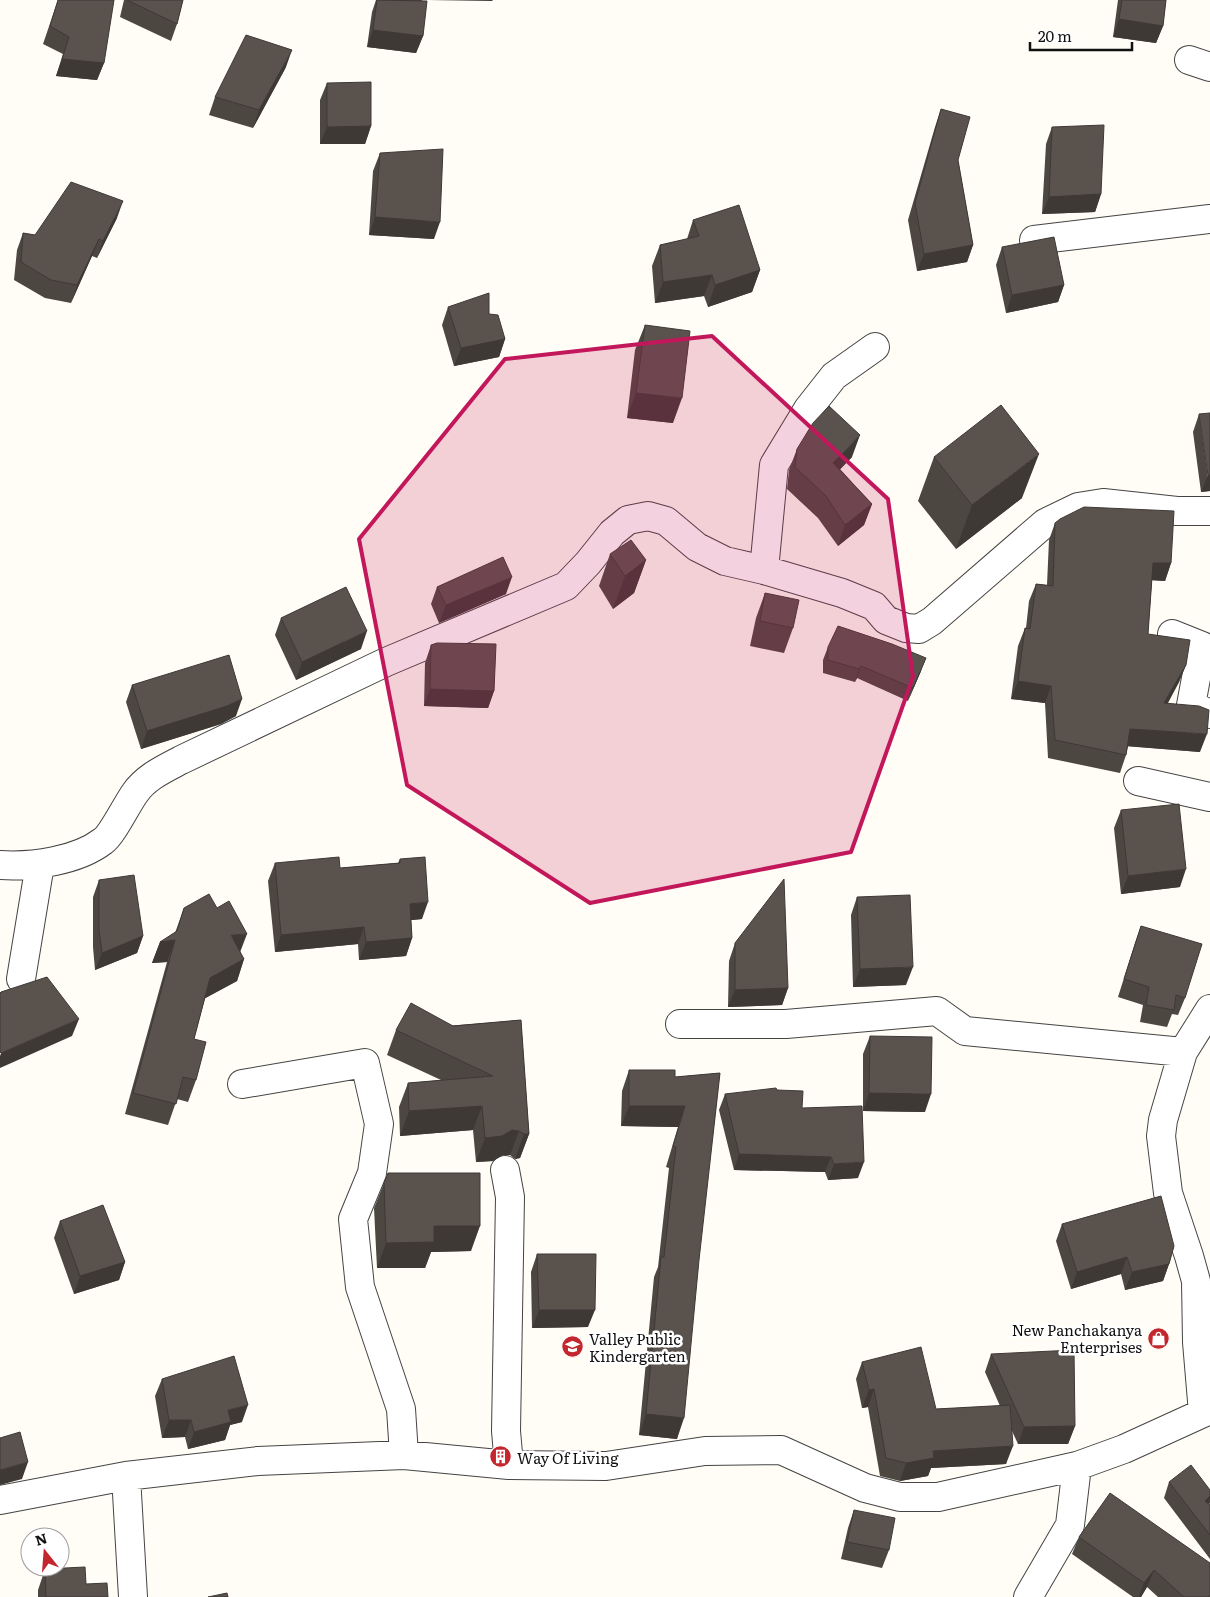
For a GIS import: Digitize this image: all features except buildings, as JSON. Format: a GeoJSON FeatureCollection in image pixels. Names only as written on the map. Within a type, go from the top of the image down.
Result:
{"type":"FeatureCollection","features":[{"type":"Feature","properties":{"kind":"street"},"geometry":{"type":"LineString","coordinates":[[1034,240],[1210,219]]}},
{"type":"Feature","properties":{"kind":"street"},"geometry":{"type":"LineString","coordinates":[[764,570],[774,465],[808,409],[834,376],[876,347]]}},
{"type":"Feature","properties":{"kind":"street"},"geometry":{"type":"LineString","coordinates":[[0,865],[40,864],[67,858],[89,850],[105,840],[136,792],[148,778],[181,760],[386,662],[566,586],[588,563],[612,533],[628,520],[648,516],[666,521],[697,546],[725,561],[764,570],[842,593],[874,606],[886,620],[906,628],[920,629],[932,621],[1045,523],[1078,507],[1103,504],[1177,511],[1210,511]]}},
{"type":"Feature","properties":{"kind":"street"},"geometry":{"type":"LineString","coordinates":[[1172,634],[1202,646],[1191,705],[1210,714]]}},
{"type":"Feature","properties":{"kind":"street"},"geometry":{"type":"LineString","coordinates":[[1138,781],[1210,797]]}},
{"type":"Feature","properties":{"kind":"street"},"geometry":{"type":"LineString","coordinates":[[21,979],[40,864]]}},
{"type":"Feature","properties":{"kind":"street"},"geometry":{"type":"LineString","coordinates":[[0,1500],[126,1476],[258,1462],[404,1455],[509,1465],[606,1466],[705,1451],[781,1450],[865,1488],[900,1497],[938,1497],[1077,1466],[1124,1449],[1206,1414],[1196,1342],[1196,1281],[1168,1193],[1161,1136],[1163,1120],[1183,1052],[1210,1009]]}},
{"type":"Feature","properties":{"kind":"street"},"geometry":{"type":"LineString","coordinates":[[680,1024],[786,1024],[938,1011],[965,1031],[1183,1052]]}},
{"type":"Feature","properties":{"kind":"street"},"geometry":{"type":"LineString","coordinates":[[242,1084],[365,1063],[379,1124],[372,1173],[353,1219],[360,1287],[400,1409],[404,1455]]}},
{"type":"Feature","properties":{"kind":"street"},"geometry":{"type":"LineString","coordinates":[[505,1170],[510,1197],[506,1431],[509,1465]]}},
{"type":"Feature","properties":{"kind":"street"},"geometry":{"type":"LineString","coordinates":[[1028,1597],[1070,1525],[1077,1466]]}},
{"type":"Feature","properties":{"kind":"street"},"geometry":{"type":"LineString","coordinates":[[126,1476],[133,1597]]}},
{"type":"Feature","properties":{"kind":"highlighted area"},"geometry":{"type":"Polygon","coordinates":[[[712,336],[888,499],[913,677],[851,852],[590,903],[407,785],[359,539],[505,359],[712,336]]]}},
{"type":"Feature","properties":{"kind":"place","name":"New Panchakanya Enterprises"},"geometry":{"type":"Point","coordinates":[1158,1338]}},
{"type":"Feature","properties":{"kind":"place","name":"Valley Public Kindergarten"},"geometry":{"type":"Point","coordinates":[573,1347]}},
{"type":"Feature","properties":{"kind":"place","name":"Way Of Living"},"geometry":{"type":"Point","coordinates":[501,1457]}}]}
